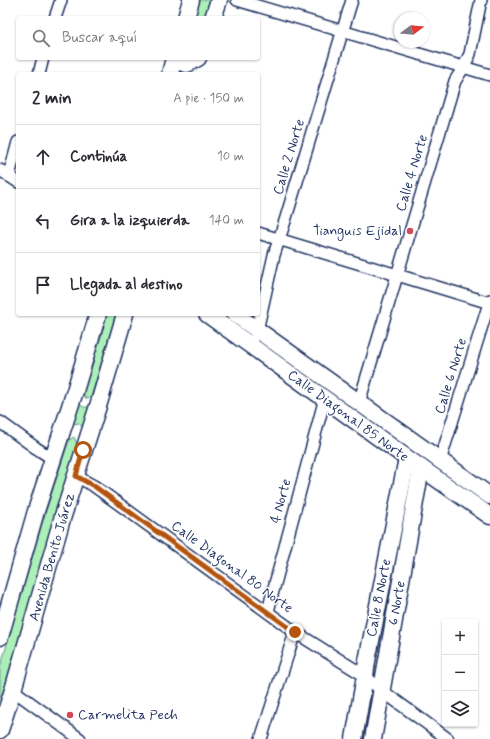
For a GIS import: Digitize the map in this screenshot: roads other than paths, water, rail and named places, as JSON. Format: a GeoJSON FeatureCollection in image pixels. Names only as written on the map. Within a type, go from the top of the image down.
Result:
{"type":"FeatureCollection","features":[{"type":"Feature","properties":{"kind":"main road"},"geometry":{"type":"LineString","coordinates":[[187,16],[191,0]]}},
{"type":"Feature","properties":{"kind":"main road"},"geometry":{"type":"LineString","coordinates":[[214,16],[219,0]]}},
{"type":"Feature","properties":{"kind":"main road"},"geometry":{"type":"LineString","coordinates":[[170,72],[174,60]]}},
{"type":"Feature","properties":{"kind":"main road"},"geometry":{"type":"LineString","coordinates":[[182,60],[183,63],[187,64],[194,60]]}},
{"type":"Feature","properties":{"kind":"main road"},"geometry":{"type":"LineString","coordinates":[[195,72],[198,60]]}},
{"type":"Feature","properties":{"kind":"main road","name":"Avenida Benito Juárez"},"geometry":{"type":"LineString","coordinates":[[0,637],[36,511],[97,316]]}},
{"type":"Feature","properties":{"kind":"main road","name":"Avenida Benito Juárez"},"geometry":{"type":"LineString","coordinates":[[0,730],[62,519],[99,403],[124,316]]}},
{"type":"Feature","properties":{"kind":"main road","name":"Calle Diagonal 85 Norte"},"geometry":{"type":"LineString","coordinates":[[210,316],[490,516]]}},
{"type":"Feature","properties":{"kind":"main road","name":"Calle Diagonal 85 Norte"},"geometry":{"type":"LineString","coordinates":[[238,316],[490,496]]}},
{"type":"Feature","properties":{"kind":"main road"},"geometry":{"type":"LineString","coordinates":[[75,391],[84,403],[99,403]]}},
{"type":"Feature","properties":{"kind":"main road"},"geometry":{"type":"LineString","coordinates":[[60,437],[74,432],[77,433],[83,450]]}},
{"type":"Feature","properties":{"kind":"main road","name":"Calle 8 Norte"},"geometry":{"type":"LineString","coordinates":[[354,739],[367,661],[407,458]]}},
{"type":"Feature","properties":{"kind":"main road","name":"6 Norte"},"geometry":{"type":"LineString","coordinates":[[373,739],[421,468]]}},
{"type":"Feature","properties":{"kind":"street"},"geometry":{"type":"LineString","coordinates":[[56,16],[61,0]]}},
{"type":"Feature","properties":{"kind":"street"},"geometry":{"type":"LineString","coordinates":[[237,0],[490,75]]}},
{"type":"Feature","properties":{"kind":"street","name":"Calle 2 Norte"},"geometry":{"type":"LineString","coordinates":[[252,347],[278,239],[285,221],[352,0]]}},
{"type":"Feature","properties":{"kind":"street","name":"Calle 4 Norte"},"geometry":{"type":"LineString","coordinates":[[359,403],[455,80],[470,54],[481,0]]}},
{"type":"Feature","properties":{"kind":"street"},"geometry":{"type":"LineString","coordinates":[[40,72],[42,60]]}},
{"type":"Feature","properties":{"kind":"street"},"geometry":{"type":"LineString","coordinates":[[9,176],[16,150]]}},
{"type":"Feature","properties":{"kind":"street"},"geometry":{"type":"LineString","coordinates":[[260,234],[490,302]]}},
{"type":"Feature","properties":{"kind":"street","name":"Calle 6 Norte"},"geometry":{"type":"LineString","coordinates":[[440,461],[490,302]]}},
{"type":"Feature","properties":{"kind":"street","name":"4 Norte"},"geometry":{"type":"LineString","coordinates":[[268,612],[325,398]]}},
{"type":"Feature","properties":{"kind":"street"},"geometry":{"type":"LineString","coordinates":[[0,422],[53,459]]}},
{"type":"Feature","properties":{"kind":"street","name":"Calle Diagonal 80 Norte"},"geometry":{"type":"LineString","coordinates":[[76,476],[94,486],[295,632],[365,676],[381,690],[448,739]]}},
{"type":"Feature","properties":{"kind":"street"},"geometry":{"type":"LineString","coordinates":[[261,739],[295,632]]}},
{"type":"Feature","properties":{"kind":"street"},"geometry":{"type":"LineString","coordinates":[[13,690],[80,739]]}},
{"type":"Feature","properties":{"kind":"place","name":"Tianguis Ejidal"},"geometry":{"type":"Point","coordinates":[410,231]}},
{"type":"Feature","properties":{"kind":"place","name":"Carmelita Pech"},"geometry":{"type":"Point","coordinates":[70,715]}}]}
